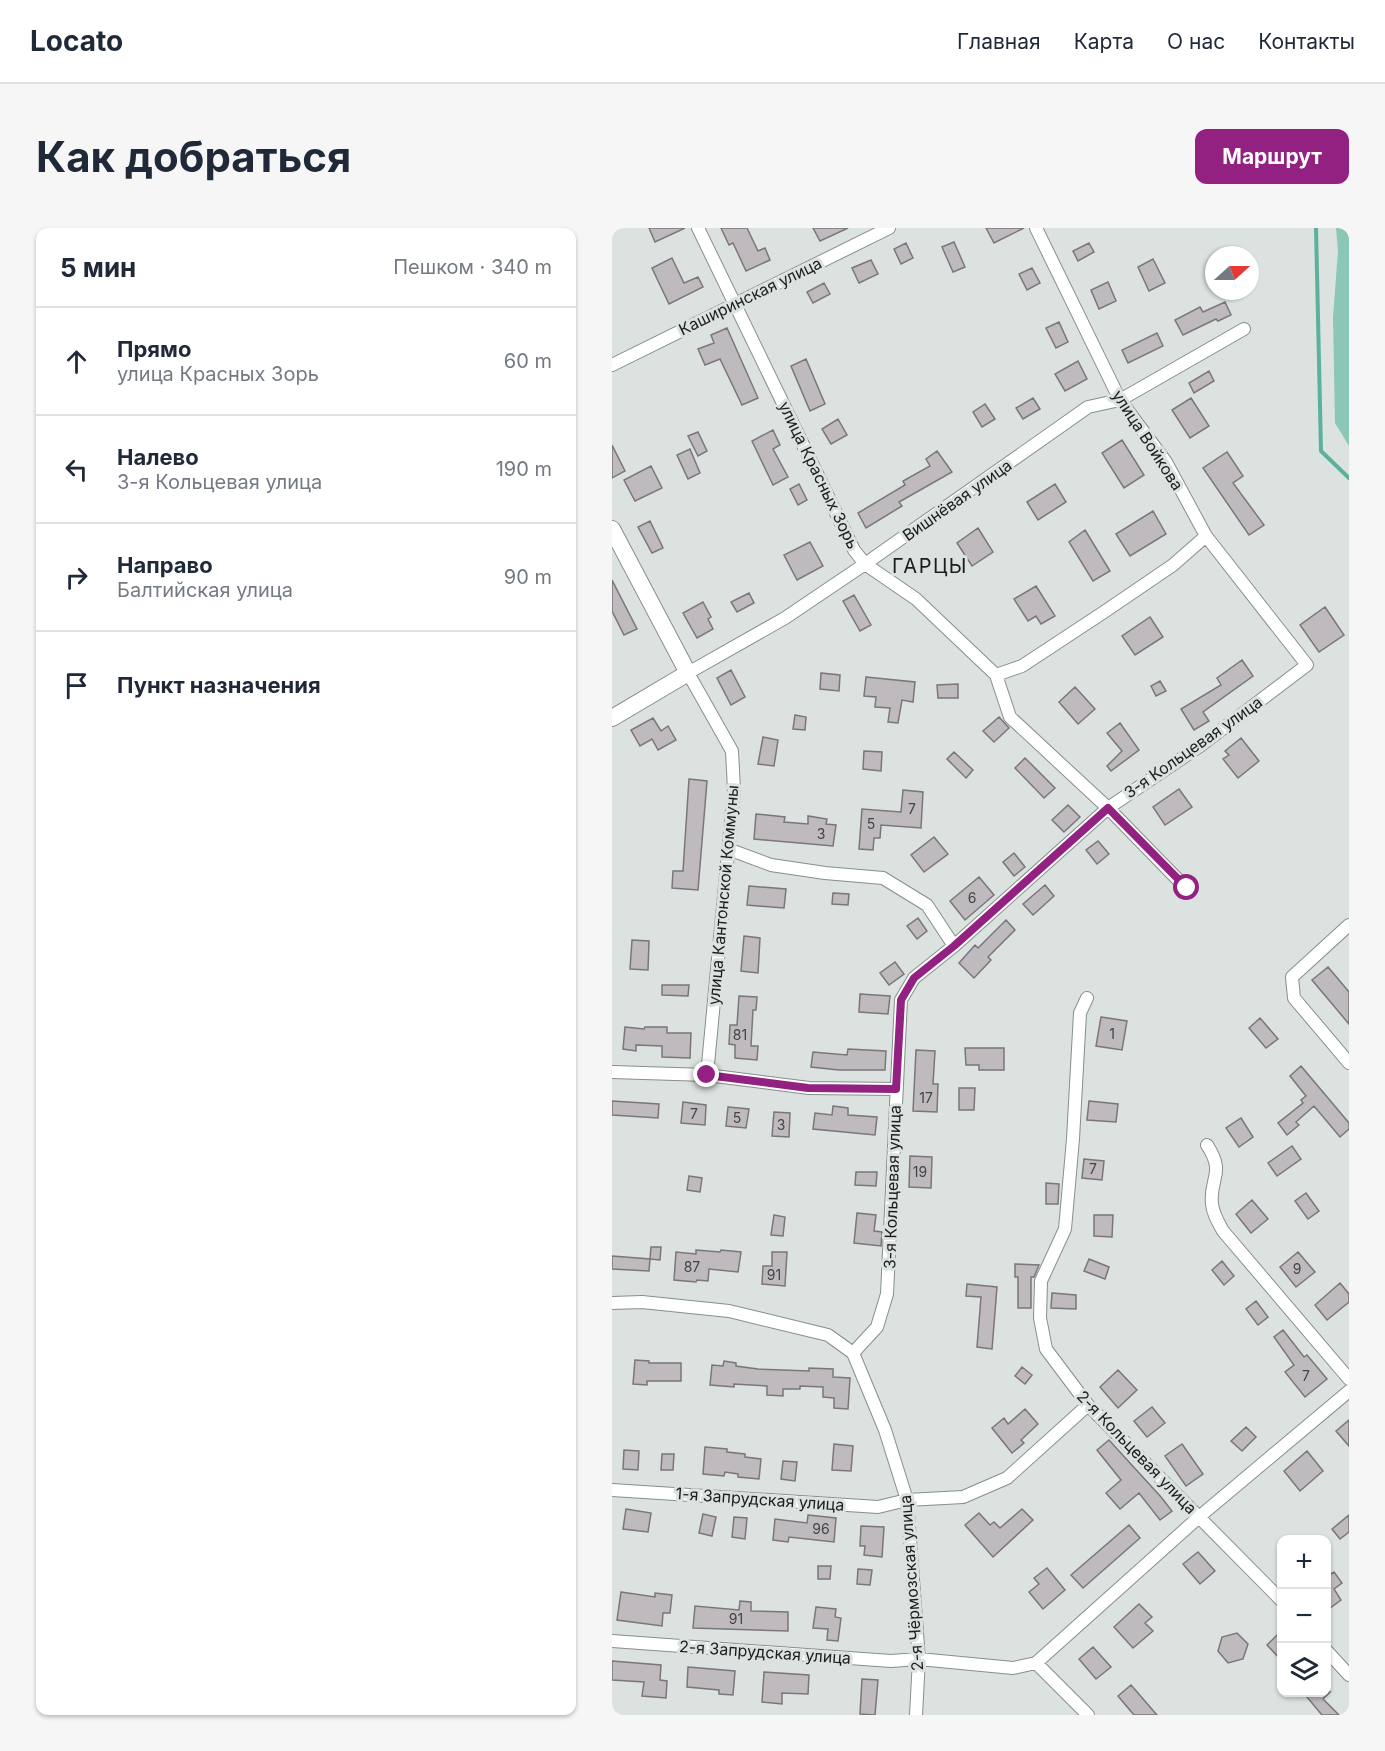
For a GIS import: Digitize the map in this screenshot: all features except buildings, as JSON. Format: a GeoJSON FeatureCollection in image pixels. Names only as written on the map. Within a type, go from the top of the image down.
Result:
{"type":"FeatureCollection","features":[{"type":"Feature","properties":{"kind":"street","name":"улица Красных Зорь"},"geometry":{"type":"LineString","coordinates":[[698,228],[854,550],[865,564],[916,599],[996,675],[1010,717],[1108,808],[1187,888]]}},
{"type":"Feature","properties":{"kind":"street","name":"Каширинская улица"},"geometry":{"type":"LineString","coordinates":[[612,365],[889,228]]}},
{"type":"Feature","properties":{"kind":"street","name":"улица Войкова"},"geometry":{"type":"LineString","coordinates":[[1036,228],[1120,400],[1166,462],[1206,536],[1307,664]]}},
{"type":"Feature","properties":{"kind":"street","name":"Вишнёвая улица"},"geometry":{"type":"LineString","coordinates":[[612,718],[785,618],[1088,407],[1120,400],[1244,329]]}},
{"type":"Feature","properties":{"kind":"street","name":"улица Кантонской Коммуны"},"geometry":{"type":"LineString","coordinates":[[612,529],[732,751],[734,790],[707,1075]]}},
{"type":"Feature","properties":{"kind":"street"},"geometry":{"type":"LineString","coordinates":[[996,675],[1022,666],[1104,612],[1173,565],[1206,536]]}},
{"type":"Feature","properties":{"kind":"street","name":"3-я Кольцевая улица"},"geometry":{"type":"LineString","coordinates":[[853,1353],[877,1327],[887,1294],[901,1000],[914,978],[954,946],[1108,808],[1200,746],[1307,664]]}},
{"type":"Feature","properties":{"kind":"street"},"geometry":{"type":"LineString","coordinates":[[729,849],[771,865],[883,878],[927,905],[954,946]]}},
{"type":"Feature","properties":{"kind":"street"},"geometry":{"type":"LineString","coordinates":[[1349,925],[1292,976],[1294,998],[1349,1063]]}},
{"type":"Feature","properties":{"kind":"street","name":"2-я Кольцевая улица"},"geometry":{"type":"LineString","coordinates":[[1087,998],[1080,1013],[1065,1229],[1041,1281],[1040,1318],[1046,1349],[1088,1405],[1277,1597]]}},
{"type":"Feature","properties":{"kind":"street"},"geometry":{"type":"LineString","coordinates":[[612,1072],[707,1075],[808,1088],[896,1089]]}},
{"type":"Feature","properties":{"kind":"street"},"geometry":{"type":"LineString","coordinates":[[1207,1145],[1215,1158],[1216,1171],[1212,1203],[1223,1231],[1349,1379]]}},
{"type":"Feature","properties":{"kind":"street"},"geometry":{"type":"LineString","coordinates":[[612,1303],[642,1302],[729,1311],[828,1335],[853,1353]]}},
{"type":"Feature","properties":{"kind":"street","name":"2-я Чёрмозская улица"},"geometry":{"type":"LineString","coordinates":[[853,1353],[885,1430],[908,1500],[919,1659],[916,1715]]}},
{"type":"Feature","properties":{"kind":"street"},"geometry":{"type":"LineString","coordinates":[[1088,1715],[1036,1663],[1199,1517],[1349,1391]]}},
{"type":"Feature","properties":{"kind":"street","name":"1-я Запрудская улица"},"geometry":{"type":"LineString","coordinates":[[612,1490],[878,1507],[908,1500],[963,1497],[1006,1478],[1088,1405]]}},
{"type":"Feature","properties":{"kind":"street","name":"2-я Запрудская улица"},"geometry":{"type":"LineString","coordinates":[[612,1641],[891,1661],[919,1659],[1013,1668],[1036,1663]]}},
{"type":"Feature","properties":{"kind":"street"},"geometry":{"type":"LineString","coordinates":[[1331,1655],[1349,1675]]}},
{"type":"Feature","properties":{"kind":"green space"},"geometry":{"type":"Polygon","coordinates":[[[1336,228],[1349,228],[1349,446],[1335,423],[1333,317],[1338,251],[1336,228]]]}},
{"type":"Feature","properties":{"kind":"waterway"},"geometry":{"type":"LineString","coordinates":[[1316,228],[1321,451],[1349,478]]}},
{"type":"Feature","properties":{"kind":"district","name":"ГАРЦЫ"},"geometry":{"type":"Point","coordinates":[930,566]}},
{"type":"Feature","properties":{"kind":"route"},"geometry":{"type":"LineString","coordinates":[[707,1075],[808,1088],[896,1089],[901,1000],[914,978],[954,946],[1108,808],[1187,888]]}}]}
